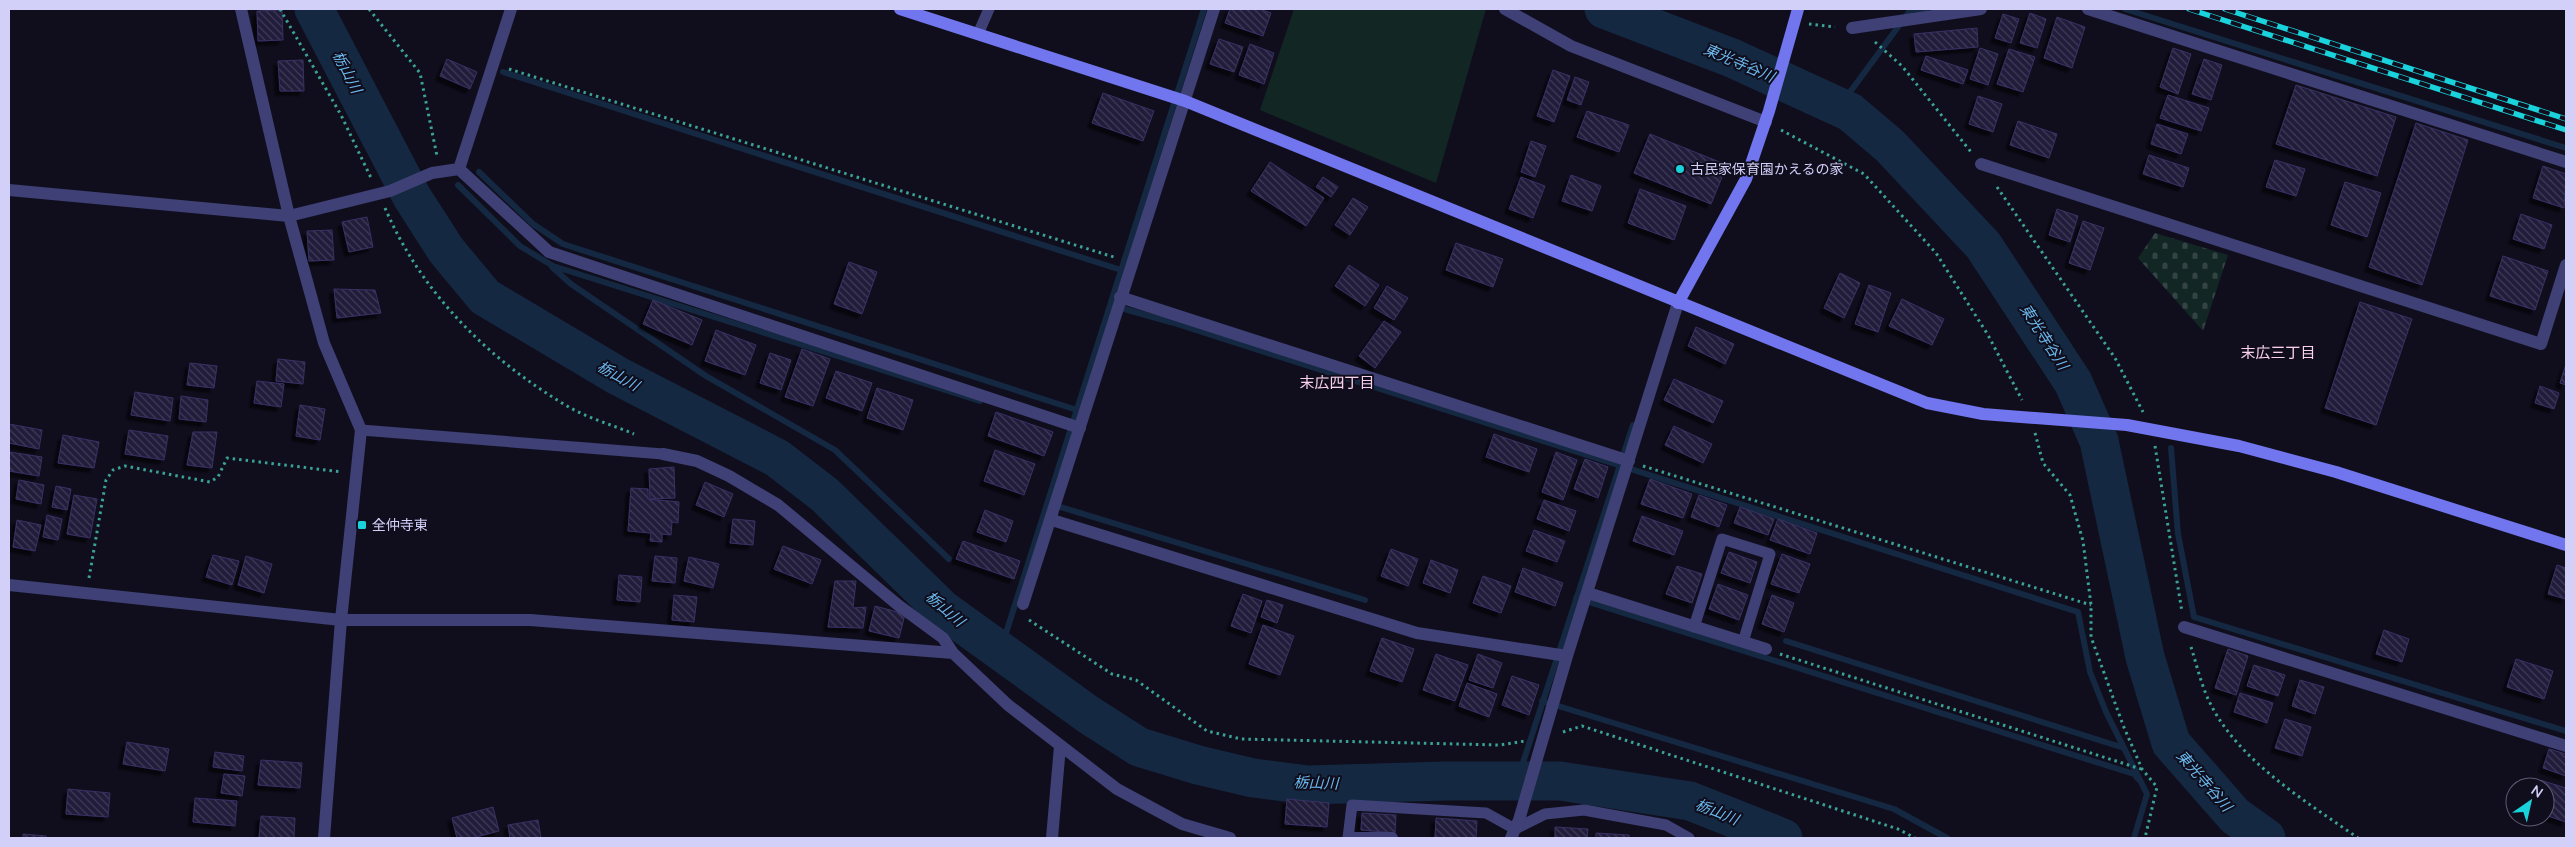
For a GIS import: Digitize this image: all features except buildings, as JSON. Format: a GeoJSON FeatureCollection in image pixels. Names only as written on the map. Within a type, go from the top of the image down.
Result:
{"type":"FeatureCollection","features":[{"type":"Feature","properties":{"kind":"street"},"geometry":{"type":"LineString","coordinates":[[241,9],[290,216],[324,343],[361,430],[341,620],[324,838]]}},
{"type":"Feature","properties":{"kind":"street"},"geometry":{"type":"LineString","coordinates":[[458,169],[511,9]]}},
{"type":"Feature","properties":{"kind":"street"},"geometry":{"type":"LineString","coordinates":[[900,9],[1185,101],[1927,403],[1983,414],[2127,425],[2239,446],[2336,472],[2566,545]]}},
{"type":"Feature","properties":{"kind":"street"},"geometry":{"type":"LineString","coordinates":[[1023,604],[1052,520],[1120,297],[1214,9]]}},
{"type":"Feature","properties":{"kind":"street"},"geometry":{"type":"LineString","coordinates":[[1505,9],[1572,46],[1767,116]]}},
{"type":"Feature","properties":{"kind":"street"},"geometry":{"type":"LineString","coordinates":[[1515,829],[1567,656],[1678,303],[1746,179],[1767,116],[1798,9]]}},
{"type":"Feature","properties":{"kind":"street"},"geometry":{"type":"LineString","coordinates":[[1852,28],[1981,9]]}},
{"type":"Feature","properties":{"kind":"street"},"geometry":{"type":"LineString","coordinates":[[2088,9],[2566,162]]}},
{"type":"Feature","properties":{"kind":"street"},"geometry":{"type":"LineString","coordinates":[[1982,164],[2541,344],[2566,265]]}},
{"type":"Feature","properties":{"kind":"street"},"geometry":{"type":"LineString","coordinates":[[9,190],[290,216],[385,193],[437,172],[458,169]]}},
{"type":"Feature","properties":{"kind":"street"},"geometry":{"type":"LineString","coordinates":[[458,169],[549,252],[1080,428]]}},
{"type":"Feature","properties":{"kind":"street"},"geometry":{"type":"LineString","coordinates":[[1120,297],[1629,461]]}},
{"type":"Feature","properties":{"kind":"street"},"geometry":{"type":"LineString","coordinates":[[663,454],[705,465],[729,476],[778,505],[898,605],[943,638],[953,653],[1008,705],[1117,789],[1182,824],[1230,838]]}},
{"type":"Feature","properties":{"kind":"street"},"geometry":{"type":"LineString","coordinates":[[1052,520],[1417,633],[1567,656]]}},
{"type":"Feature","properties":{"kind":"street"},"geometry":{"type":"LineString","coordinates":[[9,585],[341,620],[530,620],[953,653]]}},
{"type":"Feature","properties":{"kind":"street"},"geometry":{"type":"LineString","coordinates":[[1588,593],[1766,649]]}},
{"type":"Feature","properties":{"kind":"street"},"geometry":{"type":"LineString","coordinates":[[2184,627],[2566,746]]}},
{"type":"Feature","properties":{"kind":"street"},"geometry":{"type":"LineString","coordinates":[[1052,838],[1060,746]]}},
{"type":"Feature","properties":{"kind":"street"},"geometry":{"type":"LineString","coordinates":[[1354,838],[1392,838]]}},
{"type":"Feature","properties":{"kind":"lane"},"geometry":{"type":"LineString","coordinates":[[978,34],[989,9]]}},
{"type":"Feature","properties":{"kind":"lane"},"geometry":{"type":"LineString","coordinates":[[361,430],[663,454]]}},
{"type":"Feature","properties":{"kind":"lane"},"geometry":{"type":"LineString","coordinates":[[1694,626],[1722,539],[1770,554],[1743,642]]}},
{"type":"Feature","properties":{"kind":"lane"},"geometry":{"type":"LineString","coordinates":[[1348,838],[1352,805],[1486,813],[1515,829],[1545,814],[1584,810],[1666,824],[1689,838]]}},
{"type":"Feature","properties":{"kind":"path"},"geometry":{"type":"LineString","coordinates":[[280,9],[385,193],[396,233],[433,292],[489,352],[569,407],[642,437]]}},
{"type":"Feature","properties":{"kind":"path"},"geometry":{"type":"LineString","coordinates":[[369,9],[420,73],[437,172]]}},
{"type":"Feature","properties":{"kind":"path"},"geometry":{"type":"LineString","coordinates":[[492,64],[1132,262]]}},
{"type":"Feature","properties":{"kind":"path"},"geometry":{"type":"LineString","coordinates":[[1767,116],[1864,174],[1936,253],[1988,335],[2037,419],[2043,462],[2070,495],[2083,541],[2091,606],[2091,637],[2123,725],[2142,769],[2157,787],[2145,838]]}},
{"type":"Feature","properties":{"kind":"path"},"geometry":{"type":"LineString","coordinates":[[86,593],[106,480],[114,470],[125,466],[210,482],[218,477],[227,458],[357,474]]}},
{"type":"Feature","properties":{"kind":"path"},"geometry":{"type":"LineString","coordinates":[[1629,461],[2091,606]]}},
{"type":"Feature","properties":{"kind":"path"},"geometry":{"type":"LineString","coordinates":[[1023,604],[1027,619],[1112,674],[1136,680],[1207,731],[1241,739],[1500,745],[1543,738],[1582,726],[1898,828],[1915,838]]}},
{"type":"Feature","properties":{"kind":"path"},"geometry":{"type":"LineString","coordinates":[[1766,649],[2142,769]]}},
{"type":"Feature","properties":{"kind":"green space"},"geometry":{"type":"Polygon","coordinates":[[[1294,9],[1486,9],[1436,183],[1260,110],[1294,9]]]}},
{"type":"Feature","properties":{"kind":"green space"},"geometry":{"type":"Polygon","coordinates":[[[2155,233],[2228,255],[2203,331],[2138,258],[2155,233]]]}},
{"type":"Feature","properties":{"kind":"waterway","name":"栃山川"},"geometry":{"type":"LineString","coordinates":[[314,9],[412,197],[446,250],[485,297],[618,376],[777,458],[825,495],[942,609],[1089,715],[1139,747],[1198,765],[1253,778],[1308,785],[1445,781],[1560,781],[1690,801],[1783,838]]}},
{"type":"Feature","properties":{"kind":"waterway"},"geometry":{"type":"LineString","coordinates":[[1000,652],[1204,9]]}},
{"type":"Feature","properties":{"kind":"waterway","name":"東光寺谷川"},"geometry":{"type":"LineString","coordinates":[[1604,9],[1732,58],[1850,112],[1890,146],[1983,245],[2073,382],[2099,441],[2145,657],[2171,743],[2235,816],[2266,838]]}},
{"type":"Feature","properties":{"kind":"waterway"},"geometry":{"type":"LineString","coordinates":[[1839,107],[1909,12],[1926,9]]}},
{"type":"Feature","properties":{"kind":"waterway"},"geometry":{"type":"LineString","coordinates":[[2125,9],[2566,148]]}},
{"type":"Feature","properties":{"kind":"waterway"},"geometry":{"type":"LineString","coordinates":[[503,72],[1121,270]]}},
{"type":"Feature","properties":{"kind":"waterway"},"geometry":{"type":"LineString","coordinates":[[479,172],[533,224],[563,244],[1077,410]]}},
{"type":"Feature","properties":{"kind":"waterway"},"geometry":{"type":"LineString","coordinates":[[458,185],[520,246],[553,266],[980,401]]}},
{"type":"Feature","properties":{"kind":"waterway"},"geometry":{"type":"LineString","coordinates":[[552,267],[571,284],[706,376],[835,450],[949,559]]}},
{"type":"Feature","properties":{"kind":"waterway"},"geometry":{"type":"LineString","coordinates":[[1110,305],[1174,323],[2078,612],[2090,672],[2106,712],[2147,794],[2134,838]]}},
{"type":"Feature","properties":{"kind":"waterway"},"geometry":{"type":"LineString","coordinates":[[1517,781],[1633,425]]}},
{"type":"Feature","properties":{"kind":"waterway"},"geometry":{"type":"LineString","coordinates":[[2171,448],[2178,534],[2194,617],[2566,731]]}},
{"type":"Feature","properties":{"kind":"waterway"},"geometry":{"type":"LineString","coordinates":[[1054,505],[1365,600]]}},
{"type":"Feature","properties":{"kind":"waterway"},"geometry":{"type":"LineString","coordinates":[[1576,598],[2134,774],[2138,779]]}},
{"type":"Feature","properties":{"kind":"waterway"},"geometry":{"type":"LineString","coordinates":[[1786,641],[2121,747]]}},
{"type":"Feature","properties":{"kind":"waterway"},"geometry":{"type":"LineString","coordinates":[[1542,701],[1894,809],[1947,838]]}},
{"type":"Feature","properties":{"kind":"railway"},"geometry":{"type":"LineString","coordinates":[[2189,9],[2566,130]]}},
{"type":"Feature","properties":{"kind":"railway"},"geometry":{"type":"LineString","coordinates":[[2225,9],[2566,119]]}},
{"type":"Feature","properties":{"kind":"place","name":"古民家保育園かえるの家"},"geometry":{"type":"Point","coordinates":[1680,169]}},
{"type":"Feature","properties":{"kind":"place","name":"全仲寺東"},"geometry":{"type":"Point","coordinates":[362,525]}},
{"type":"Feature","properties":{"kind":"district","name":"末広三丁目"},"geometry":{"type":"Point","coordinates":[2278,353]}},
{"type":"Feature","properties":{"kind":"district","name":"末広四丁目"},"geometry":{"type":"Point","coordinates":[1337,383]}}]}
